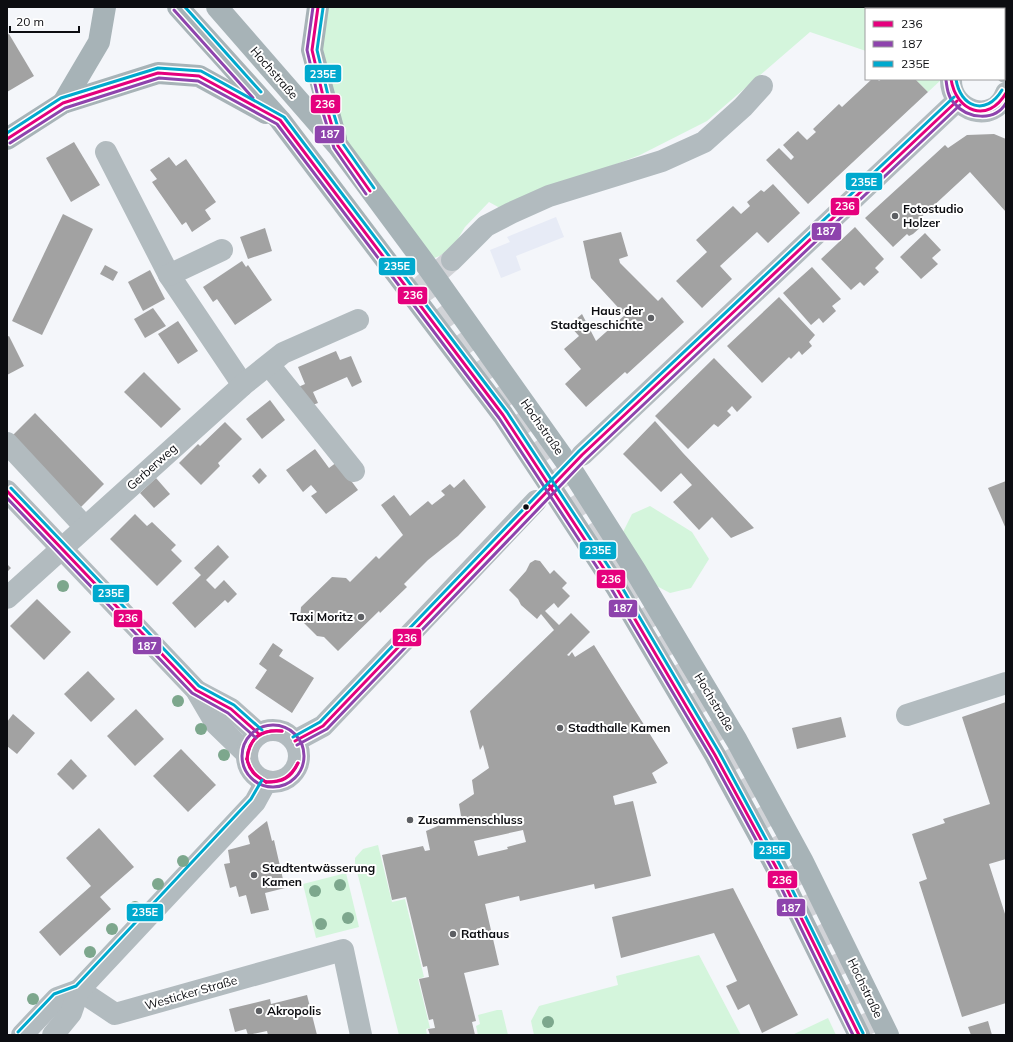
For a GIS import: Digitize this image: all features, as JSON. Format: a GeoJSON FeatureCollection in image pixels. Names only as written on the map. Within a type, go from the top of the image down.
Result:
{"type":"FeatureCollection","features":[{"type":"Feature","properties":{"kind":"main road"},"geometry":{"type":"LineString","coordinates":[[63,103],[99,42],[105,7]]}},
{"type":"Feature","properties":{"kind":"main road"},"geometry":{"type":"LineString","coordinates":[[178,7],[280,120],[503,415],[616,587],[715,755],[777,869],[859,1035]]}},
{"type":"Feature","properties":{"kind":"main road","name":"Hochstraße"},"geometry":{"type":"LineString","coordinates":[[217,7],[338,146],[402,235],[428,268],[565,459],[635,570],[737,741],[803,862],[888,1035]]}},
{"type":"Feature","properties":{"kind":"main road"},"geometry":{"type":"LineString","coordinates":[[318,7],[312,50],[323,96],[338,146]]}},
{"type":"Feature","properties":{"kind":"main road"},"geometry":{"type":"LineString","coordinates":[[7,139],[63,103],[158,73],[198,76],[280,120]]}},
{"type":"Feature","properties":{"kind":"street"},"geometry":{"type":"LineString","coordinates":[[950,80],[953,94],[957,101],[963,106],[979,111],[1002,104]]}},
{"type":"Feature","properties":{"kind":"street"},"geometry":{"type":"LineString","coordinates":[[452,260],[486,226],[511,213],[550,196],[662,161],[704,142],[743,107],[762,86]]}},
{"type":"Feature","properties":{"kind":"street"},"geometry":{"type":"LineString","coordinates":[[582,455],[957,101]]}},
{"type":"Feature","properties":{"kind":"street"},"geometry":{"type":"LineString","coordinates":[[106,152],[169,275],[243,385]]}},
{"type":"Feature","properties":{"kind":"street"},"geometry":{"type":"LineString","coordinates":[[169,275],[222,250]]}},
{"type":"Feature","properties":{"kind":"street","name":"Gerberweg"},"geometry":{"type":"LineString","coordinates":[[7,598],[243,385],[283,353],[358,320]]}},
{"type":"Feature","properties":{"kind":"street"},"geometry":{"type":"LineString","coordinates":[[269,365],[354,471]]}},
{"type":"Feature","properties":{"kind":"street"},"geometry":{"type":"LineString","coordinates":[[7,443],[85,527]]}},
{"type":"Feature","properties":{"kind":"street"},"geometry":{"type":"LineString","coordinates":[[7,492],[196,690],[216,724],[247,754]]}},
{"type":"Feature","properties":{"kind":"street"},"geometry":{"type":"LineString","coordinates":[[295,741],[323,726],[536,501]]}},
{"type":"Feature","properties":{"kind":"street"},"geometry":{"type":"LineString","coordinates":[[907,715],[1006,683]]}},
{"type":"Feature","properties":{"kind":"street"},"geometry":{"type":"LineString","coordinates":[[196,690],[231,709],[259,734]]}},
{"type":"Feature","properties":{"kind":"street"},"geometry":{"type":"LineString","coordinates":[[267,731],[282,731],[295,741],[300,757],[294,773],[280,782],[266,782],[253,774],[247,761],[248,746],[259,734],[267,731]]}},
{"type":"Feature","properties":{"kind":"street"},"geometry":{"type":"LineString","coordinates":[[52,1035],[71,1013],[79,990],[100,965],[255,802],[266,782]]}},
{"type":"Feature","properties":{"kind":"street","name":"Westicker Straße"},"geometry":{"type":"LineString","coordinates":[[79,990],[115,1014],[343,950],[361,1035]]}},
{"type":"Feature","properties":{"kind":"street"},"geometry":{"type":"LineString","coordinates":[[22,1035],[57,998],[79,990]]}},
{"type":"Feature","properties":{"kind":"shaded area"},"geometry":{"type":"Polygon","coordinates":[[[556,217],[564,237],[516,256],[521,270],[501,278],[490,250],[510,242],[507,237],[556,217]]]}},
{"type":"Feature","properties":{"kind":"green space"},"geometry":{"type":"Polygon","coordinates":[[[318,7],[888,8],[865,8],[865,51],[810,32],[707,121],[640,155],[500,208],[489,202],[465,227],[450,252],[424,262],[338,146],[317,11],[318,7]]]}},
{"type":"Feature","properties":{"kind":"green space"},"geometry":{"type":"Polygon","coordinates":[[[937,7],[1006,7],[1006,54],[1005,8],[937,7]]]}},
{"type":"Feature","properties":{"kind":"green space"},"geometry":{"type":"Polygon","coordinates":[[[916,80],[941,80],[928,92],[916,80]]]}},
{"type":"Feature","properties":{"kind":"green space"},"geometry":{"type":"Polygon","coordinates":[[[650,506],[692,532],[709,559],[691,588],[670,593],[651,583],[623,532],[632,514],[650,506]]]}},
{"type":"Feature","properties":{"kind":"green space"},"geometry":{"type":"Polygon","coordinates":[[[378,845],[392,902],[405,899],[424,977],[418,979],[430,1028],[426,1029],[427,1035],[399,1035],[355,864],[355,858],[363,849],[378,845]]]}},
{"type":"Feature","properties":{"kind":"green space"},"geometry":{"type":"Polygon","coordinates":[[[346,873],[359,927],[316,938],[303,884],[346,873]]]}},
{"type":"Feature","properties":{"kind":"green space"},"geometry":{"type":"Polygon","coordinates":[[[699,955],[741,1035],[534,1035],[531,1021],[539,1006],[618,985],[616,976],[699,955]]]}},
{"type":"Feature","properties":{"kind":"green space"},"geometry":{"type":"Polygon","coordinates":[[[502,1010],[508,1035],[478,1035],[476,1026],[480,1024],[478,1015],[502,1010]]]}},
{"type":"Feature","properties":{"kind":"green space"},"geometry":{"type":"Polygon","coordinates":[[[828,1018],[836,1035],[792,1035],[828,1018]]]}},
{"type":"Feature","properties":{"kind":"building"},"geometry":{"type":"Polygon","coordinates":[[[9,34],[34,76],[7,92],[7,35],[9,34]]]}},
{"type":"Feature","properties":{"kind":"building"},"geometry":{"type":"Polygon","coordinates":[[[871,80],[916,80],[928,92],[808,204],[766,160],[779,148],[791,160],[794,157],[783,145],[798,131],[807,140],[816,132],[813,129],[839,104],[842,107],[871,80]]]}},
{"type":"Feature","properties":{"kind":"building"},"geometry":{"type":"Polygon","coordinates":[[[994,134],[1006,139],[1006,212],[970,172],[917,221],[922,226],[913,234],[909,236],[907,234],[893,247],[865,218],[945,145],[948,148],[967,135],[994,134]]]}},
{"type":"Feature","properties":{"kind":"building"},"geometry":{"type":"Polygon","coordinates":[[[74,142],[100,185],[71,202],[46,158],[74,142]]]}},
{"type":"Feature","properties":{"kind":"building"},"geometry":{"type":"Polygon","coordinates":[[[169,157],[176,166],[186,159],[216,202],[205,210],[211,219],[192,232],[186,222],[182,225],[152,182],[157,179],[150,170],[169,157]]]}},
{"type":"Feature","properties":{"kind":"building"},"geometry":{"type":"Polygon","coordinates":[[[773,184],[800,213],[768,243],[757,232],[720,266],[732,279],[702,308],[676,281],[707,252],[696,240],[733,206],[741,214],[750,206],[747,202],[761,190],[764,192],[773,184]]]}},
{"type":"Feature","properties":{"kind":"building"},"geometry":{"type":"Polygon","coordinates":[[[63,214],[93,229],[42,335],[12,321],[63,214]]]}},
{"type":"Feature","properties":{"kind":"building"},"geometry":{"type":"Polygon","coordinates":[[[855,227],[884,259],[875,268],[879,272],[864,286],[860,282],[851,290],[821,259],[855,227]]]}},
{"type":"Feature","properties":{"kind":"building"},"geometry":{"type":"Polygon","coordinates":[[[265,228],[272,251],[248,259],[240,237],[265,228]]]}},
{"type":"Feature","properties":{"kind":"building","name":"Haus der Stadtgeschichte"},"geometry":{"type":"Polygon","coordinates":[[[621,232],[628,256],[619,259],[620,263],[658,301],[662,297],[684,322],[627,374],[625,372],[586,407],[565,384],[581,369],[564,349],[579,336],[569,325],[582,314],[596,341],[625,315],[591,278],[583,241],[621,232]]]}},
{"type":"Feature","properties":{"kind":"building"},"geometry":{"type":"Polygon","coordinates":[[[925,233],[941,250],[932,258],[938,264],[921,279],[900,257],[925,233]]]}},
{"type":"Feature","properties":{"kind":"building"},"geometry":{"type":"Polygon","coordinates":[[[242,261],[246,267],[248,265],[272,300],[235,325],[217,299],[213,302],[203,287],[242,261]]]}},
{"type":"Feature","properties":{"kind":"building"},"geometry":{"type":"Polygon","coordinates":[[[105,265],[118,272],[113,281],[100,274],[105,265]]]}},
{"type":"Feature","properties":{"kind":"building"},"geometry":{"type":"Polygon","coordinates":[[[812,267],[841,299],[832,306],[836,311],[823,323],[819,318],[811,325],[783,293],[812,267]]]}},
{"type":"Feature","properties":{"kind":"building"},"geometry":{"type":"Polygon","coordinates":[[[150,270],[165,299],[143,311],[128,282],[150,270]]]}},
{"type":"Feature","properties":{"kind":"building"},"geometry":{"type":"Polygon","coordinates":[[[779,297],[815,335],[809,342],[812,346],[802,355],[799,351],[791,359],[789,357],[762,383],[727,346],[779,297]]]}},
{"type":"Feature","properties":{"kind":"building"},"geometry":{"type":"Polygon","coordinates":[[[153,308],[166,326],[145,338],[134,319],[153,308]]]}},
{"type":"Feature","properties":{"kind":"building"},"geometry":{"type":"Polygon","coordinates":[[[178,321],[198,351],[178,364],[158,334],[178,321]]]}},
{"type":"Feature","properties":{"kind":"building"},"geometry":{"type":"Polygon","coordinates":[[[9,336],[24,366],[7,375],[7,337],[9,336]]]}},
{"type":"Feature","properties":{"kind":"building"},"geometry":{"type":"Polygon","coordinates":[[[336,351],[340,360],[351,356],[362,382],[352,387],[347,377],[313,392],[318,403],[310,406],[296,388],[305,384],[298,367],[336,351]]]}},
{"type":"Feature","properties":{"kind":"building"},"geometry":{"type":"Polygon","coordinates":[[[714,358],[752,397],[737,412],[732,406],[727,411],[731,415],[718,427],[714,424],[688,449],[655,416],[714,358]]]}},
{"type":"Feature","properties":{"kind":"building"},"geometry":{"type":"Polygon","coordinates":[[[144,372],[181,409],[161,428],[124,392],[144,372]]]}},
{"type":"Feature","properties":{"kind":"building"},"geometry":{"type":"Polygon","coordinates":[[[270,400],[285,420],[262,439],[246,419],[270,400]]]}},
{"type":"Feature","properties":{"kind":"building"},"geometry":{"type":"Polygon","coordinates":[[[35,413],[104,484],[81,507],[12,436],[35,413]]]}},
{"type":"Feature","properties":{"kind":"building"},"geometry":{"type":"Polygon","coordinates":[[[655,421],[754,528],[731,538],[712,517],[699,530],[673,502],[692,485],[681,473],[661,492],[623,454],[655,421]]]}},
{"type":"Feature","properties":{"kind":"building"},"geometry":{"type":"Polygon","coordinates":[[[225,422],[242,439],[218,463],[220,466],[201,485],[179,463],[198,444],[200,446],[225,422]]]}},
{"type":"Feature","properties":{"kind":"building"},"geometry":{"type":"Polygon","coordinates":[[[315,449],[329,468],[337,462],[358,490],[326,514],[311,496],[317,492],[311,485],[303,492],[286,470],[315,449]]]}},
{"type":"Feature","properties":{"kind":"building"},"geometry":{"type":"Polygon","coordinates":[[[260,468],[267,476],[259,484],[252,476],[260,468]]]}},
{"type":"Feature","properties":{"kind":"building"},"geometry":{"type":"Polygon","coordinates":[[[156,478],[170,494],[154,508],[140,493],[156,478]]]}},
{"type":"Feature","properties":{"kind":"building"},"geometry":{"type":"Polygon","coordinates":[[[464,479],[486,507],[458,536],[428,560],[404,584],[407,587],[380,613],[379,611],[338,651],[324,637],[317,636],[300,619],[301,607],[332,577],[346,578],[350,582],[376,556],[379,559],[403,535],[381,505],[394,495],[410,516],[428,501],[432,505],[445,495],[441,491],[450,484],[454,488],[464,479]]]}},
{"type":"Feature","properties":{"kind":"building"},"geometry":{"type":"Polygon","coordinates":[[[1006,481],[1006,529],[988,488],[1006,481]]]}},
{"type":"Feature","properties":{"kind":"building"},"geometry":{"type":"Polygon","coordinates":[[[135,514],[147,526],[152,522],[176,545],[171,550],[182,561],[157,586],[110,539],[135,514]]]}},
{"type":"Feature","properties":{"kind":"building"},"geometry":{"type":"Polygon","coordinates":[[[218,545],[229,557],[206,580],[215,589],[224,580],[237,594],[228,603],[225,600],[195,628],[172,603],[201,575],[194,568],[218,545]]]}},
{"type":"Feature","properties":{"kind":"building"},"geometry":{"type":"Polygon","coordinates":[[[535,560],[540,561],[550,574],[554,570],[567,583],[562,588],[570,596],[558,608],[554,603],[545,611],[559,625],[571,613],[590,632],[567,655],[569,656],[572,652],[575,657],[594,645],[668,763],[652,773],[657,783],[613,796],[615,805],[633,801],[651,876],[595,889],[594,884],[520,901],[519,896],[485,904],[499,965],[464,973],[476,1021],[472,1022],[475,1035],[430,1035],[428,1029],[435,1028],[433,1019],[429,1020],[419,979],[429,977],[427,966],[423,967],[406,897],[392,900],[382,855],[423,846],[425,851],[430,850],[426,831],[461,816],[459,804],[474,794],[472,780],[489,768],[483,745],[480,750],[470,711],[554,630],[541,614],[537,619],[521,605],[518,599],[509,590],[526,571],[530,563],[535,560]],[[523,830],[474,841],[478,856],[508,849],[507,847],[526,842],[523,830]]]}},
{"type":"Feature","properties":{"kind":"building"},"geometry":{"type":"Polygon","coordinates":[[[7,564],[11,568],[7,572],[7,564]]]}},
{"type":"Feature","properties":{"kind":"building"},"geometry":{"type":"Polygon","coordinates":[[[37,599],[71,632],[44,660],[10,626],[37,599]]]}},
{"type":"Feature","properties":{"kind":"building"},"geometry":{"type":"Polygon","coordinates":[[[273,643],[283,650],[279,656],[314,678],[292,713],[255,688],[267,670],[259,664],[273,643]]]}},
{"type":"Feature","properties":{"kind":"building"},"geometry":{"type":"Polygon","coordinates":[[[88,671],[115,699],[91,722],[64,694],[88,671]]]}},
{"type":"Feature","properties":{"kind":"building"},"geometry":{"type":"Polygon","coordinates":[[[1006,702],[1006,859],[989,864],[1006,917],[1006,1003],[962,1017],[919,882],[927,879],[912,834],[945,823],[943,819],[990,804],[962,717],[1006,702]]]}},
{"type":"Feature","properties":{"kind":"building"},"geometry":{"type":"Polygon","coordinates":[[[136,709],[164,739],[135,766],[107,736],[136,709]]]}},
{"type":"Feature","properties":{"kind":"building"},"geometry":{"type":"Polygon","coordinates":[[[13,714],[35,733],[17,754],[7,746],[7,722],[13,714]]]}},
{"type":"Feature","properties":{"kind":"building"},"geometry":{"type":"Polygon","coordinates":[[[841,717],[846,737],[797,749],[792,728],[841,717]]]}},
{"type":"Feature","properties":{"kind":"building"},"geometry":{"type":"Polygon","coordinates":[[[181,749],[216,785],[188,812],[153,776],[181,749]]]}},
{"type":"Feature","properties":{"kind":"building"},"geometry":{"type":"Polygon","coordinates":[[[71,759],[87,776],[73,790],[57,774],[71,759]]]}},
{"type":"Feature","properties":{"kind":"building","name":"Stadtentwässerung Kamen"},"geometry":{"type":"Polygon","coordinates":[[[267,821],[272,841],[274,840],[285,888],[265,893],[269,910],[251,914],[246,895],[239,897],[236,886],[230,888],[224,864],[230,863],[228,850],[250,844],[248,836],[267,821]]]}},
{"type":"Feature","properties":{"kind":"building"},"geometry":{"type":"Polygon","coordinates":[[[99,828],[134,867],[100,897],[111,909],[60,956],[39,932],[91,886],[66,858],[99,828]]]}},
{"type":"Feature","properties":{"kind":"building"},"geometry":{"type":"Polygon","coordinates":[[[733,888],[798,1015],[762,1033],[749,1004],[738,1010],[726,986],[737,981],[714,933],[621,958],[612,917],[733,888]]]}},
{"type":"Feature","properties":{"kind":"building"},"geometry":{"type":"Polygon","coordinates":[[[307,995],[317,1035],[268,1035],[267,1031],[248,1035],[246,1029],[235,1032],[229,1009],[270,999],[271,1004],[307,995]]]}},
{"type":"Feature","properties":{"kind":"building"},"geometry":{"type":"Polygon","coordinates":[[[988,1021],[992,1035],[971,1035],[968,1027],[988,1021]]]}},
{"type":"Feature","properties":{"kind":"tunnel"},"geometry":{"type":"LineString","coordinates":[[452,260],[423,285],[560,476],[717,732],[785,856],[873,1035]]}},
{"type":"Feature","properties":{"kind":"transit line","name":"235E"},"geometry":{"type":"LineString","coordinates":[[185,7],[261,92]]}},
{"type":"Feature","properties":{"kind":"transit line","name":"187"},"geometry":{"type":"LineString","coordinates":[[313,7],[307,50],[318,97],[334,148],[366,194]]}},
{"type":"Feature","properties":{"kind":"transit line","name":"236"},"geometry":{"type":"LineString","coordinates":[[318,7],[312,50],[323,96],[338,146],[370,191]]}},
{"type":"Feature","properties":{"kind":"transit line","name":"235E"},"geometry":{"type":"LineString","coordinates":[[323,8],[317,50],[328,95],[343,144],[374,188]]}},
{"type":"Feature","properties":{"kind":"transit line","name":"187"},"geometry":{"type":"LineString","coordinates":[[174,10],[253,98]]}},
{"type":"Feature","properties":{"kind":"transit line","name":"235E"},"geometry":{"type":"LineString","coordinates":[[7,133],[61,98],[158,68],[201,71],[284,117],[507,412],[620,584],[719,752],[781,867],[863,1033]]}},
{"type":"Feature","properties":{"kind":"transit line","name":"236"},"geometry":{"type":"LineString","coordinates":[[7,139],[63,103],[158,73],[199,76],[280,120],[503,415],[616,587],[715,755],[777,869],[859,1035]]}},
{"type":"Feature","properties":{"kind":"transit line","name":"187"},"geometry":{"type":"LineString","coordinates":[[10,143],[65,108],[159,78],[198,81],[277,124],[499,418],[612,590],[711,757],[773,871],[853,1035]]}},
{"type":"Feature","properties":{"kind":"transit line","name":"187"},"geometry":{"type":"LineString","coordinates":[[946,80],[948,92],[952,101],[960,108],[973,115],[988,116],[1001,109],[1006,103]]}},
{"type":"Feature","properties":{"kind":"transit line","name":"236"},"geometry":{"type":"LineString","coordinates":[[951,80],[954,90],[959,99],[966,106],[974,110],[982,111],[991,109],[999,103],[1006,93]]}},
{"type":"Feature","properties":{"kind":"transit line","name":"235E"},"geometry":{"type":"LineString","coordinates":[[956,80],[958,89],[968,102],[974,105],[981,106],[989,104],[1002,90]]}},
{"type":"Feature","properties":{"kind":"transit line","name":"235E"},"geometry":{"type":"LineString","coordinates":[[293,737],[320,722],[579,451],[954,97]]}},
{"type":"Feature","properties":{"kind":"transit line","name":"236"},"geometry":{"type":"LineString","coordinates":[[295,741],[323,726],[582,455],[957,101]]}},
{"type":"Feature","properties":{"kind":"transit line","name":"187"},"geometry":{"type":"LineString","coordinates":[[297,745],[327,729],[586,459],[960,105]]}},
{"type":"Feature","properties":{"kind":"transit line","name":"235E"},"geometry":{"type":"LineString","coordinates":[[11,488],[199,686],[234,705],[262,730]]}},
{"type":"Feature","properties":{"kind":"transit line","name":"236"},"geometry":{"type":"LineString","coordinates":[[7,491],[196,690],[231,709],[259,734]]}},
{"type":"Feature","properties":{"kind":"transit line","name":"187"},"geometry":{"type":"LineString","coordinates":[[7,498],[192,693],[228,713],[256,738]]}},
{"type":"Feature","properties":{"kind":"transit line","name":"187"},"geometry":{"type":"LineString","coordinates":[[267,725],[279,725],[295,734],[302,744],[304,756],[302,768],[295,778],[279,787],[267,787],[256,782],[247,773],[242,762],[242,750],[247,739],[256,730],[267,725]]}},
{"type":"Feature","properties":{"kind":"transit line","name":"236"},"geometry":{"type":"LineString","coordinates":[[247,759],[248,751],[257,736],[268,731],[282,731]]}},
{"type":"Feature","properties":{"kind":"transit line","name":"236"},"geometry":{"type":"LineString","coordinates":[[247,759],[250,745],[258,736],[263,733],[282,731]]}},
{"type":"Feature","properties":{"kind":"transit line","name":"236"},"geometry":{"type":"LineString","coordinates":[[247,759],[254,773],[266,782]]}},
{"type":"Feature","properties":{"kind":"transit line","name":"236"},"geometry":{"type":"LineString","coordinates":[[247,759],[249,767],[253,773],[266,782]]}},
{"type":"Feature","properties":{"kind":"transit line","name":"236"},"geometry":{"type":"LineString","coordinates":[[266,782],[277,782],[289,776],[298,763]]}},
{"type":"Feature","properties":{"kind":"transit line","name":"236"},"geometry":{"type":"LineString","coordinates":[[266,782],[277,781],[285,778],[292,772],[298,763]]}},
{"type":"Feature","properties":{"kind":"transit line","name":"235E"},"geometry":{"type":"LineString","coordinates":[[18,1032],[54,994],[76,986],[251,799],[262,780]]}},
{"type":"Feature","properties":{"kind":"place","name":"Fotostudio Holzer"},"geometry":{"type":"Point","coordinates":[895,216]}},
{"type":"Feature","properties":{"kind":"place","name":"Haus der Stadtgeschichte"},"geometry":{"type":"Point","coordinates":[651,318]}},
{"type":"Feature","properties":{"kind":"place","name":"Taxi Moritz"},"geometry":{"type":"Point","coordinates":[361,617]}},
{"type":"Feature","properties":{"kind":"place","name":"Stadthalle Kamen"},"geometry":{"type":"Point","coordinates":[560,728]}},
{"type":"Feature","properties":{"kind":"place","name":"Zusammenschluss"},"geometry":{"type":"Point","coordinates":[410,820]}},
{"type":"Feature","properties":{"kind":"place","name":"Stadtentwässerung Kamen"},"geometry":{"type":"Point","coordinates":[254,875]}},
{"type":"Feature","properties":{"kind":"place","name":"Rathaus"},"geometry":{"type":"Point","coordinates":[453,934]}},
{"type":"Feature","properties":{"kind":"place","name":"Akropolis"},"geometry":{"type":"Point","coordinates":[259,1011]}}]}
